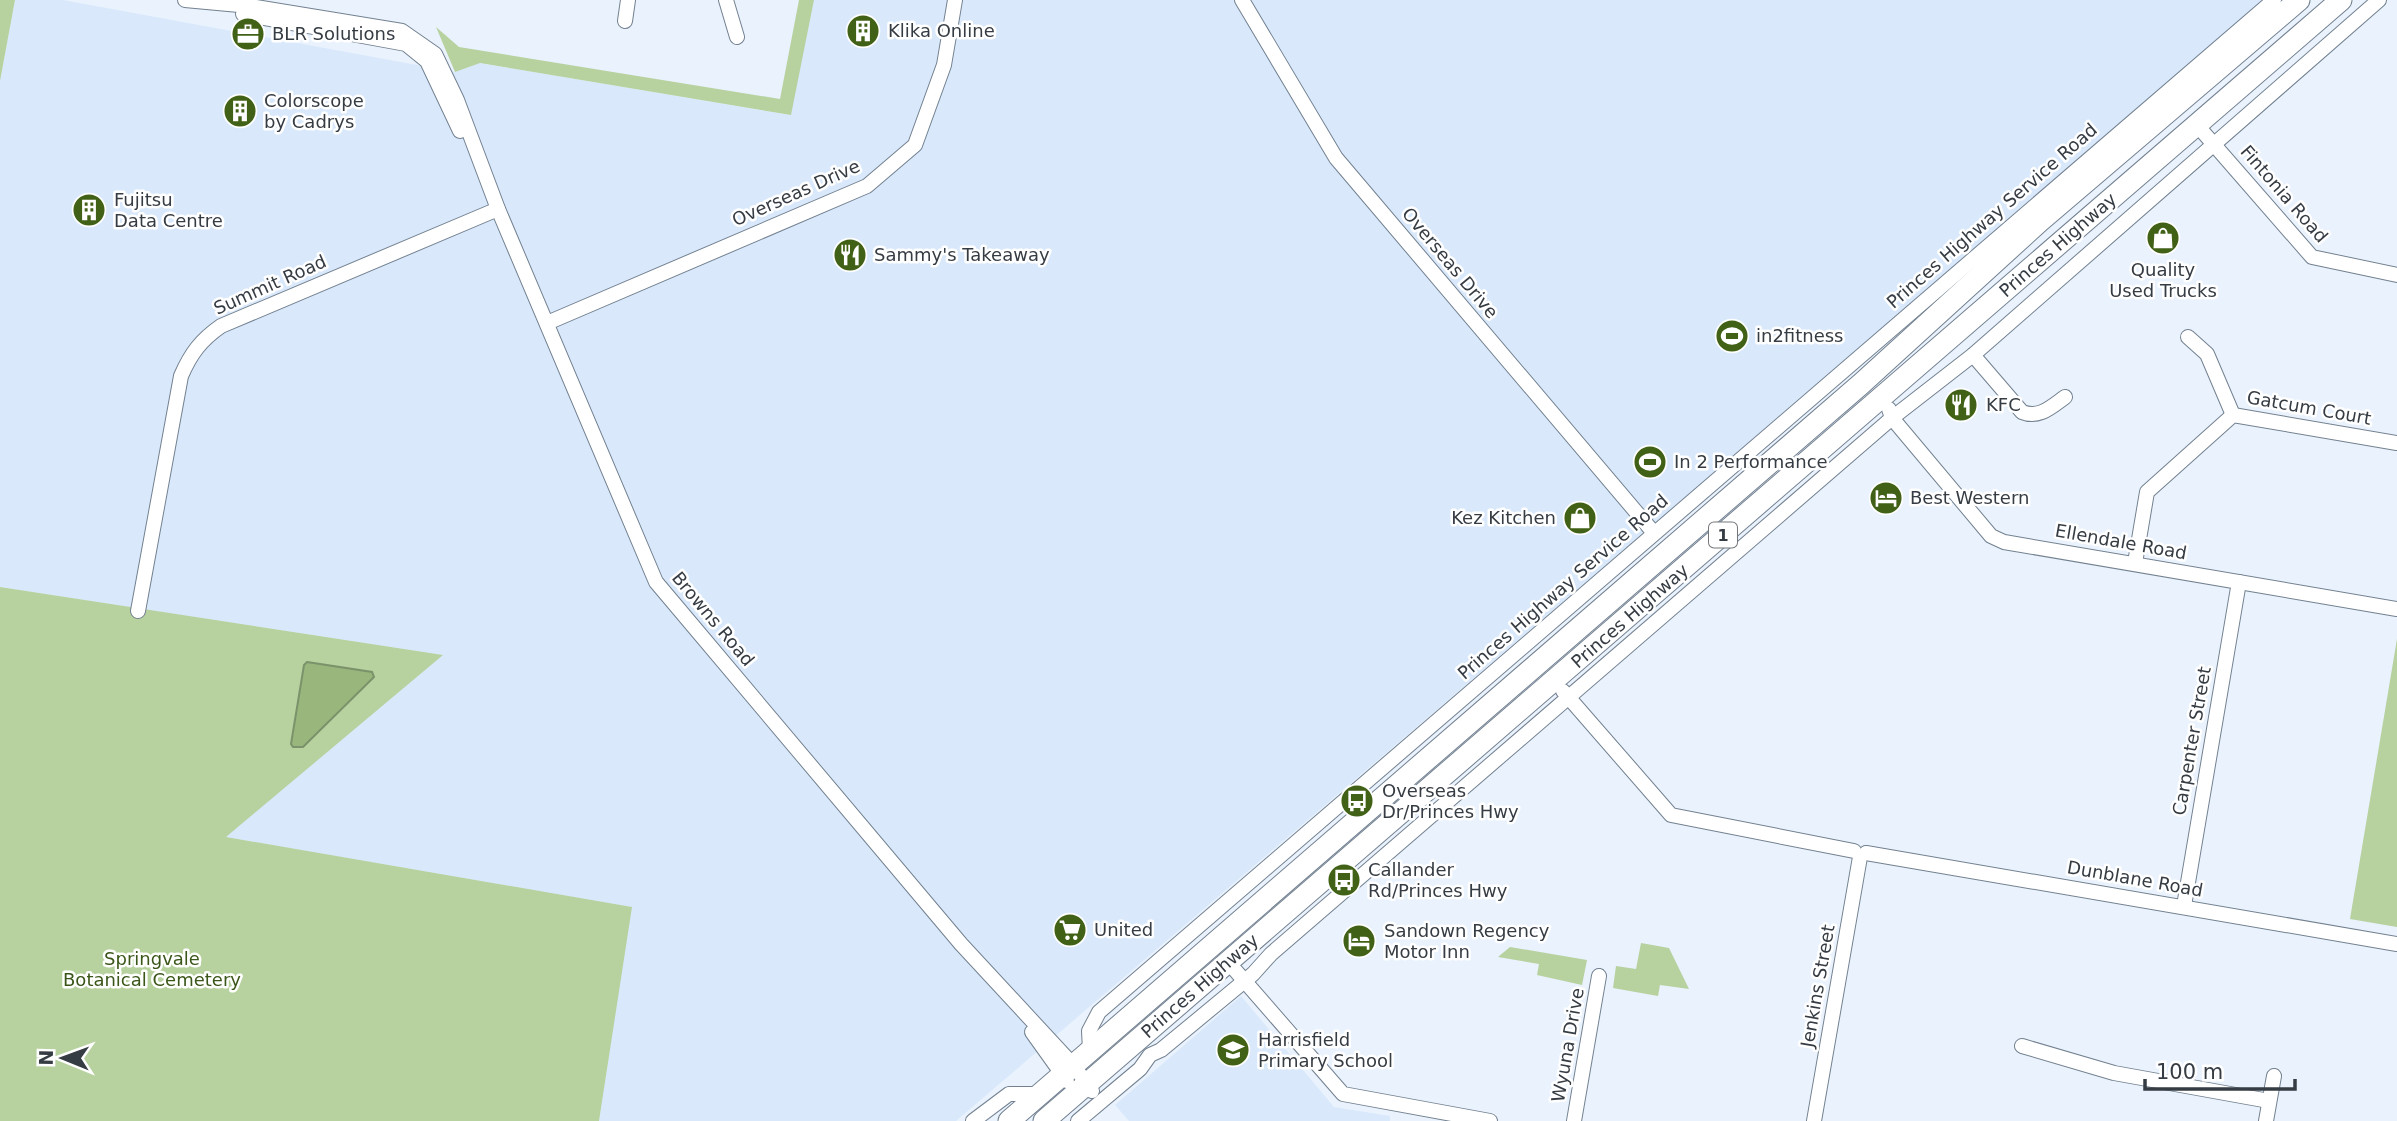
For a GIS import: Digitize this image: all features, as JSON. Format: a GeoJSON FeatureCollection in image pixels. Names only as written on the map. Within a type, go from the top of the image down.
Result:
{"type":"FeatureCollection","features":[{"type":"Feature","properties":{"kind":"highway","name":"Princes Highway"},"geometry":{"type":"LineString","coordinates":[[1009,1121],[1861,384],[2040,221],[2299,0]]}},
{"type":"Feature","properties":{"kind":"highway","name":"Princes Highway"},"geometry":{"type":"LineString","coordinates":[[1044,1121],[1864,414],[1886,408],[2196,124],[2341,0]]}},
{"type":"Feature","properties":{"kind":"highway"},"geometry":{"type":"LineString","coordinates":[[1861,384],[1886,408]]}},
{"type":"Feature","properties":{"kind":"highway"},"geometry":{"type":"LineString","coordinates":[[1420,764],[1468,737],[1537,678],[1556,679]]}},
{"type":"Feature","properties":{"kind":"street","name":"Browns Road"},"geometry":{"type":"LineString","coordinates":[[185,0],[285,11],[402,31],[421,41],[435,54],[656,582],[1017,1007],[1082,1088],[1100,1102]]}},
{"type":"Feature","properties":{"kind":"street"},"geometry":{"type":"LineString","coordinates":[[625,21],[628,0]]}},
{"type":"Feature","properties":{"kind":"street"},"geometry":{"type":"LineString","coordinates":[[726,0],[737,37]]}},
{"type":"Feature","properties":{"kind":"street","name":"Overseas Drive"},"geometry":{"type":"LineString","coordinates":[[547,323],[867,186],[915,145],[944,65],[955,0]]}},
{"type":"Feature","properties":{"kind":"street","name":"Overseas Drive"},"geometry":{"type":"LineString","coordinates":[[1242,0],[1336,158],[1654,533]]}},
{"type":"Feature","properties":{"kind":"street","name":"Princes Highway Service Road"},"geometry":{"type":"LineString","coordinates":[[1090,1050],[1089,1031],[1099,1012],[2274,0]]}},
{"type":"Feature","properties":{"kind":"street"},"geometry":{"type":"LineString","coordinates":[[1078,1121],[1140,1069],[1150,1055],[1161,1050],[1244,981],[1567,698],[1886,408],[1973,355],[2213,142],[2379,0]]}},
{"type":"Feature","properties":{"kind":"street","name":"Fintonia Road"},"geometry":{"type":"LineString","coordinates":[[2196,124],[2312,257],[2397,275]]}},
{"type":"Feature","properties":{"kind":"street","name":"Summit Road"},"geometry":{"type":"LineString","coordinates":[[138,611],[181,376],[190,355],[202,340],[221,326],[498,209]]}},
{"type":"Feature","properties":{"kind":"street"},"geometry":{"type":"LineString","coordinates":[[2188,337],[2207,354],[2233,415]]}},
{"type":"Feature","properties":{"kind":"street"},"geometry":{"type":"LineString","coordinates":[[1973,355],[2022,412],[2031,416],[2042,413],[2065,397]]}},
{"type":"Feature","properties":{"kind":"street","name":"Ellendale Road"},"geometry":{"type":"LineString","coordinates":[[1886,408],[1991,536],[2004,542],[2397,609]]}},
{"type":"Feature","properties":{"kind":"street","name":"Gatcum Court"},"geometry":{"type":"LineString","coordinates":[[2135,563],[2147,492],[2233,415],[2397,443]]}},
{"type":"Feature","properties":{"kind":"street","name":"Carpenter Street"},"geometry":{"type":"LineString","coordinates":[[2184,906],[2239,582]]}},
{"type":"Feature","properties":{"kind":"street","name":"Dunblane Road"},"geometry":{"type":"LineString","coordinates":[[1556,679],[1567,698],[1671,815],[1860,854],[2184,906],[2397,944]]}},
{"type":"Feature","properties":{"kind":"street"},"geometry":{"type":"LineString","coordinates":[[1538,695],[1553,694],[1567,698]]}},
{"type":"Feature","properties":{"kind":"street","name":"Jenkins Street"},"geometry":{"type":"LineString","coordinates":[[1814,1121],[1860,854]]}},
{"type":"Feature","properties":{"kind":"street"},"geometry":{"type":"LineString","coordinates":[[1228,962],[1343,1094],[1451,1118],[1490,1121]]}},
{"type":"Feature","properties":{"kind":"street","name":"Wyuna Drive"},"geometry":{"type":"LineString","coordinates":[[1574,1121],[1599,976]]}},
{"type":"Feature","properties":{"kind":"street"},"geometry":{"type":"LineString","coordinates":[[2022,1046],[2114,1073],[2269,1101]]}},
{"type":"Feature","properties":{"kind":"street"},"geometry":{"type":"LineString","coordinates":[[2266,1121],[2274,1076]]}},
{"type":"Feature","properties":{"kind":"street"},"geometry":{"type":"LineString","coordinates":[[973,1121],[1009,1094],[1041,1094]]}},
{"type":"Feature","properties":{"kind":"shaded area"},"geometry":{"type":"Polygon","coordinates":[[[15,0],[63,0],[455,72],[479,63],[790,115],[814,0],[2266,0],[956,1121],[599,1121],[631,907],[225,837],[442,655],[0,587],[0,81],[15,0]]]}},
{"type":"Feature","properties":{"kind":"shaded area"},"geometry":{"type":"Polygon","coordinates":[[[307,662],[372,672],[374,677],[303,747],[293,747],[291,744],[304,665],[307,662]]]}},
{"type":"Feature","properties":{"kind":"shaded area","name":"Harrisfield Primary School"},"geometry":{"type":"Polygon","coordinates":[[[1241,996],[1334,1107],[1390,1116],[1390,1121],[1129,1121],[1115,1105],[1241,996]]]}},
{"type":"Feature","properties":{"kind":"green space"},"geometry":{"type":"Polygon","coordinates":[[[0,0],[15,0],[0,81],[0,0]]]}},
{"type":"Feature","properties":{"kind":"green space"},"geometry":{"type":"Polygon","coordinates":[[[799,0],[814,0],[791,115],[480,63],[455,72],[436,27],[459,47],[780,99],[799,0]]]}},
{"type":"Feature","properties":{"kind":"green space","name":"Springvale Botanical Cemetery"},"geometry":{"type":"Polygon","coordinates":[[[0,587],[443,655],[226,837],[632,907],[599,1121],[0,1121],[0,587]]]}},
{"type":"Feature","properties":{"kind":"green space"},"geometry":{"type":"Polygon","coordinates":[[[2397,639],[2397,927],[2350,919],[2397,639]]]}},
{"type":"Feature","properties":{"kind":"green space"},"geometry":{"type":"Polygon","coordinates":[[[1641,943],[1669,948],[1689,989],[1660,985],[1658,996],[1613,988],[1616,966],[1636,969],[1641,943]]]}},
{"type":"Feature","properties":{"kind":"green space"},"geometry":{"type":"Polygon","coordinates":[[[1510,947],[1587,960],[1582,985],[1537,975],[1539,964],[1498,957],[1510,947]]]}},
{"type":"Feature","properties":{"kind":"place","name":"Klika Online"},"geometry":{"type":"Point","coordinates":[863,31]}},
{"type":"Feature","properties":{"kind":"place","name":"BLR Solutions"},"geometry":{"type":"Point","coordinates":[248,34]}},
{"type":"Feature","properties":{"kind":"place","name":"Colorscope by Cadrys"},"geometry":{"type":"Point","coordinates":[240,111]}},
{"type":"Feature","properties":{"kind":"place","name":"Fujitsu Data Centre"},"geometry":{"type":"Point","coordinates":[89,210]}},
{"type":"Feature","properties":{"kind":"place","name":"Quality Used Trucks"},"geometry":{"type":"Point","coordinates":[2163,238]}},
{"type":"Feature","properties":{"kind":"place","name":"Sammy's Takeaway"},"geometry":{"type":"Point","coordinates":[850,255]}},
{"type":"Feature","properties":{"kind":"place","name":"in2fitness"},"geometry":{"type":"Point","coordinates":[1732,336]}},
{"type":"Feature","properties":{"kind":"place","name":"KFC"},"geometry":{"type":"Point","coordinates":[1961,405]}},
{"type":"Feature","properties":{"kind":"place","name":"In 2 Performance"},"geometry":{"type":"Point","coordinates":[1650,462]}},
{"type":"Feature","properties":{"kind":"place","name":"Best Western"},"geometry":{"type":"Point","coordinates":[1886,498]}},
{"type":"Feature","properties":{"kind":"place","name":"Kez Kitchen"},"geometry":{"type":"Point","coordinates":[1580,518]}},
{"type":"Feature","properties":{"kind":"place","name":"Overseas Dr/Princes Hwy"},"geometry":{"type":"Point","coordinates":[1357,801]}},
{"type":"Feature","properties":{"kind":"place","name":"Callander Rd/Princes Hwy"},"geometry":{"type":"Point","coordinates":[1344,880]}},
{"type":"Feature","properties":{"kind":"place","name":"United"},"geometry":{"type":"Point","coordinates":[1070,930]}},
{"type":"Feature","properties":{"kind":"place","name":"Sandown Regency Motor Inn"},"geometry":{"type":"Point","coordinates":[1359,941]}},
{"type":"Feature","properties":{"kind":"place","name":"Harrisfield Primary School"},"geometry":{"type":"Point","coordinates":[1233,1050]}}]}
